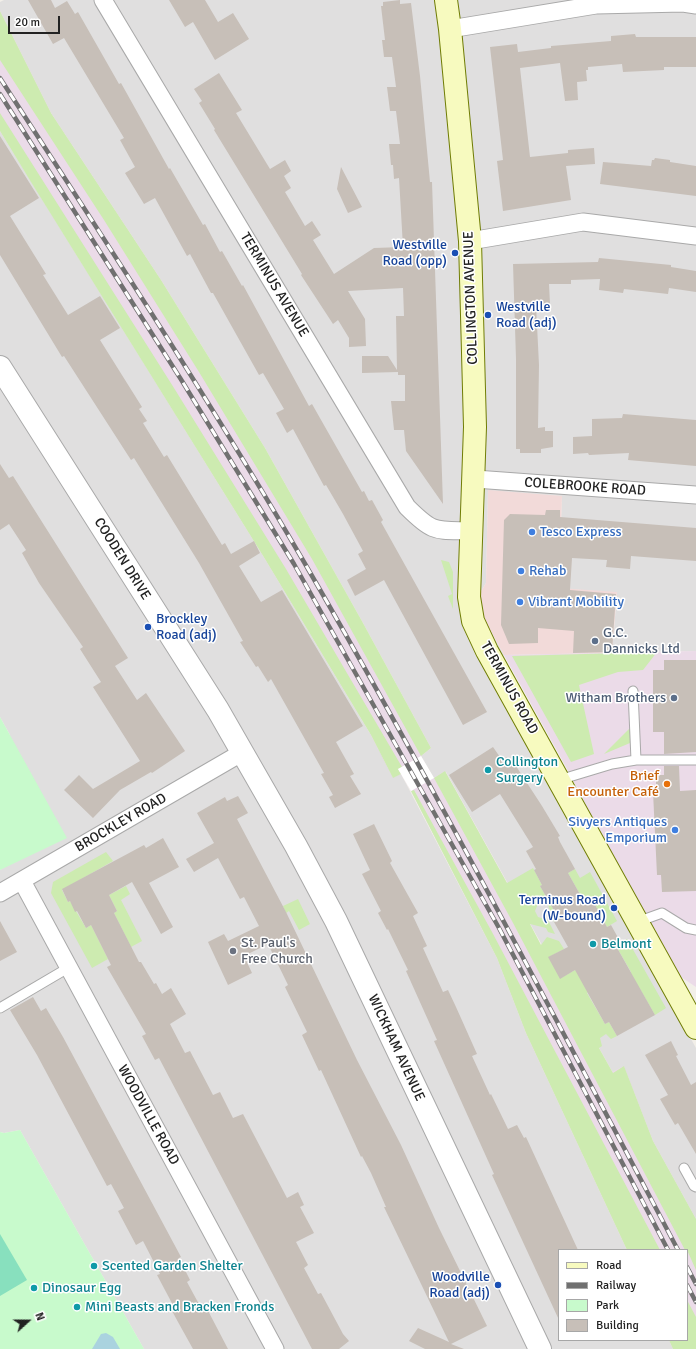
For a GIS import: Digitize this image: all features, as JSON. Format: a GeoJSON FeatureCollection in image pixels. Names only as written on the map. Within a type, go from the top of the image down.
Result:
{"type":"FeatureCollection","features":[{"type":"Feature","properties":{"kind":"main road","name":"COLLINGTON AVENUE"},"geometry":{"type":"LineString","coordinates":[[446,0],[470,241],[476,427],[469,597]]}},
{"type":"Feature","properties":{"kind":"main road","name":"TERMINUS ROAD"},"geometry":{"type":"LineString","coordinates":[[469,597],[473,621],[487,651],[637,922],[694,1019]]}},
{"type":"Feature","properties":{"kind":"street","name":"TERMINUS AVENUE"},"geometry":{"type":"LineString","coordinates":[[104,0],[408,507],[425,525],[435,530],[472,531]]}},
{"type":"Feature","properties":{"kind":"street"},"geometry":{"type":"LineString","coordinates":[[450,29],[596,5],[683,3],[696,5]]}},
{"type":"Feature","properties":{"kind":"street"},"geometry":{"type":"LineString","coordinates":[[470,241],[583,222],[696,236]]}},
{"type":"Feature","properties":{"kind":"street","name":"COODEN DRIVE"},"geometry":{"type":"LineString","coordinates":[[0,367],[218,710],[242,752]]}},
{"type":"Feature","properties":{"kind":"street","name":"COLEBROOKE ROAD"},"geometry":{"type":"LineString","coordinates":[[475,479],[696,495]]}},
{"type":"Feature","properties":{"kind":"street","name":"BROCKLEY ROAD"},"geometry":{"type":"LineString","coordinates":[[0,893],[242,752]]}},
{"type":"Feature","properties":{"kind":"street","name":"WICKHAM AVENUE"},"geometry":{"type":"LineString","coordinates":[[242,752],[296,846],[336,921],[540,1349]]}},
{"type":"Feature","properties":{"kind":"street","name":"WOODVILLE ROAD"},"geometry":{"type":"LineString","coordinates":[[22,881],[275,1349]]}},
{"type":"Feature","properties":{"kind":"lane"},"geometry":{"type":"LineString","coordinates":[[633,691],[636,760]]}},
{"type":"Feature","properties":{"kind":"lane"},"geometry":{"type":"LineString","coordinates":[[559,780],[612,764],[636,760],[696,760]]}},
{"type":"Feature","properties":{"kind":"lane"},"geometry":{"type":"LineString","coordinates":[[637,922],[662,913],[686,928],[696,930]]}},
{"type":"Feature","properties":{"kind":"lane"},"geometry":{"type":"LineString","coordinates":[[0,1008],[68,968]]}},
{"type":"Feature","properties":{"kind":"lane"},"geometry":{"type":"LineString","coordinates":[[684,1168],[696,1187]]}},
{"type":"Feature","properties":{"kind":"shaded area"},"geometry":{"type":"Polygon","coordinates":[[[4,0],[696,0],[696,651],[612,653],[617,593],[559,588],[562,496],[488,491],[486,583],[480,593],[481,613],[504,655],[483,666],[696,1048],[696,1219],[653,1141],[624,1067],[613,1073],[446,772],[434,778],[421,756],[431,748],[265,448],[161,280],[51,113],[0,11],[0,2],[4,0]]]}},
{"type":"Feature","properties":{"kind":"shaded area"},"geometry":{"type":"Polygon","coordinates":[[[0,11],[51,113],[161,280],[284,482],[431,748],[421,756],[433,778],[445,771],[507,883],[505,885],[612,1072],[624,1066],[653,1141],[696,1219],[696,1349],[673,1349],[669,1341],[688,1341],[688,1249],[627,1249],[526,1033],[497,958],[411,791],[401,774],[393,778],[371,735],[265,559],[0,131],[0,11]]]}},
{"type":"Feature","properties":{"kind":"shaded area"},"geometry":{"type":"Polygon","coordinates":[[[0,131],[265,559],[371,735],[393,777],[401,774],[497,958],[526,1033],[627,1249],[558,1249],[558,1341],[669,1341],[673,1349],[144,1349],[20,1130],[4,1133],[0,1132],[0,1014],[54,982],[0,1003],[0,870],[13,862],[10,735],[0,717],[0,131]]]}},
{"type":"Feature","properties":{"kind":"shaded area"},"geometry":{"type":"Polygon","coordinates":[[[488,490],[562,496],[559,588],[617,592],[612,653],[504,655],[481,613],[480,593],[486,583],[488,490]]]}},
{"type":"Feature","properties":{"kind":"shaded area"},"geometry":{"type":"Polygon","coordinates":[[[696,651],[696,987],[681,977],[621,873],[565,765],[504,655],[696,651]]]}},
{"type":"Feature","properties":{"kind":"green space"},"geometry":{"type":"Polygon","coordinates":[[[0,11],[51,113],[161,280],[265,448],[431,748],[421,756],[312,559],[199,372],[104,220],[0,60],[0,11]]]}},
{"type":"Feature","properties":{"kind":"green space"},"geometry":{"type":"Polygon","coordinates":[[[0,113],[174,388],[286,569],[402,767],[398,769],[401,774],[393,778],[371,735],[265,559],[0,131],[0,113]]]}},
{"type":"Feature","properties":{"kind":"green space"},"geometry":{"type":"Polygon","coordinates":[[[441,560],[449,562],[453,572],[453,609],[448,596],[452,594],[441,560]]]}},
{"type":"Feature","properties":{"kind":"green space"},"geometry":{"type":"Polygon","coordinates":[[[657,652],[643,670],[618,672],[579,685],[594,754],[571,762],[512,656],[657,652]]]}},
{"type":"Feature","properties":{"kind":"green space"},"geometry":{"type":"Polygon","coordinates":[[[0,717],[67,838],[0,870],[0,717]]]}},
{"type":"Feature","properties":{"kind":"green space"},"geometry":{"type":"Polygon","coordinates":[[[630,728],[630,743],[604,754],[630,728]]]}},
{"type":"Feature","properties":{"kind":"green space"},"geometry":{"type":"Polygon","coordinates":[[[445,771],[507,883],[533,868],[542,885],[540,886],[559,919],[554,922],[548,905],[540,899],[535,911],[538,917],[548,920],[555,934],[548,932],[546,928],[530,924],[541,945],[547,937],[559,941],[564,949],[549,957],[561,978],[575,970],[573,967],[591,990],[587,993],[605,1024],[609,1022],[617,1036],[611,1039],[606,1034],[600,1038],[602,1046],[599,1048],[613,1073],[624,1066],[653,1141],[696,1219],[696,1270],[688,1249],[684,1249],[512,921],[434,778],[445,771]]]}},
{"type":"Feature","properties":{"kind":"green space"},"geometry":{"type":"Polygon","coordinates":[[[414,790],[492,932],[659,1249],[627,1249],[526,1033],[497,958],[411,791],[414,790]]]}},
{"type":"Feature","properties":{"kind":"green space"},"geometry":{"type":"Polygon","coordinates":[[[106,852],[113,861],[62,890],[68,902],[70,901],[86,928],[91,925],[108,959],[92,968],[51,893],[53,882],[106,852]]]}},
{"type":"Feature","properties":{"kind":"green space"},"geometry":{"type":"Polygon","coordinates":[[[575,869],[580,878],[590,872],[617,921],[607,927],[593,901],[586,905],[568,873],[575,869]]]}},
{"type":"Feature","properties":{"kind":"green space"},"geometry":{"type":"Polygon","coordinates":[[[126,886],[130,894],[121,900],[142,941],[131,947],[114,913],[117,911],[109,895],[126,886]]]}},
{"type":"Feature","properties":{"kind":"green space"},"geometry":{"type":"Polygon","coordinates":[[[298,899],[310,924],[299,930],[289,911],[286,913],[283,906],[298,899]]]}},
{"type":"Feature","properties":{"kind":"green space"},"geometry":{"type":"Polygon","coordinates":[[[627,939],[666,1008],[655,1015],[640,989],[615,981],[631,972],[616,946],[627,939]]]}},
{"type":"Feature","properties":{"kind":"green space"},"geometry":{"type":"Polygon","coordinates":[[[20,1130],[144,1349],[0,1349],[0,1132],[4,1133],[20,1130]]]}},
{"type":"Feature","properties":{"kind":"green space"},"geometry":{"type":"Polygon","coordinates":[[[0,1234],[27,1280],[0,1296],[0,1234]]]}},
{"type":"Feature","properties":{"kind":"green space"},"geometry":{"type":"Polygon","coordinates":[[[688,1302],[696,1317],[696,1349],[673,1349],[669,1341],[688,1341],[688,1302]]]}},
{"type":"Feature","properties":{"kind":"water"},"geometry":{"type":"Polygon","coordinates":[[[106,1333],[113,1337],[120,1349],[92,1349],[101,1334],[106,1333]]]}},
{"type":"Feature","properties":{"kind":"pier"},"geometry":{"type":"Polygon","coordinates":[[[421,756],[434,778],[411,791],[398,769],[421,756]]]}},
{"type":"Feature","properties":{"kind":"building"},"geometry":{"type":"Polygon","coordinates":[[[28,0],[51,0],[55,8],[67,1],[75,14],[78,12],[119,84],[121,83],[169,169],[170,168],[203,225],[205,224],[220,252],[222,251],[242,286],[243,285],[309,406],[312,404],[362,492],[364,491],[369,501],[372,500],[383,520],[381,522],[487,712],[463,725],[384,580],[355,596],[347,580],[366,569],[358,554],[363,551],[343,514],[326,485],[324,486],[293,429],[287,433],[276,413],[284,409],[263,373],[259,375],[213,293],[211,293],[190,254],[187,256],[155,198],[144,204],[125,173],[135,167],[120,140],[124,138],[64,38],[53,44],[28,0]]]}},
{"type":"Feature","properties":{"kind":"building"},"geometry":{"type":"Polygon","coordinates":[[[169,0],[205,0],[218,22],[233,13],[249,39],[215,60],[193,22],[185,27],[169,0]]]}},
{"type":"Feature","properties":{"kind":"building"},"geometry":{"type":"Polygon","coordinates":[[[400,0],[400,4],[411,3],[420,76],[430,182],[432,182],[443,504],[406,451],[404,430],[394,430],[391,401],[405,401],[405,375],[398,375],[398,372],[362,373],[362,356],[388,356],[397,370],[396,316],[404,316],[403,288],[348,291],[365,319],[366,346],[349,347],[349,338],[338,320],[333,324],[301,275],[302,274],[214,130],[215,129],[199,103],[202,101],[194,89],[219,73],[242,110],[236,113],[270,169],[285,160],[291,171],[284,176],[291,188],[285,192],[305,226],[312,221],[321,235],[313,240],[334,274],[374,248],[403,247],[399,178],[394,179],[389,144],[400,144],[396,111],[390,111],[387,87],[396,87],[392,57],[384,57],[382,40],[385,40],[381,6],[383,6],[383,2],[400,0]]]}},
{"type":"Feature","properties":{"kind":"building"},"geometry":{"type":"Polygon","coordinates":[[[635,34],[636,37],[696,37],[696,67],[664,67],[664,70],[623,72],[622,64],[588,67],[588,70],[586,70],[587,81],[577,82],[578,100],[565,101],[560,63],[520,68],[530,157],[568,153],[568,150],[594,148],[595,164],[566,166],[571,200],[503,211],[497,161],[503,160],[490,47],[517,44],[518,52],[551,48],[551,46],[611,41],[611,36],[635,34]]]}},
{"type":"Feature","properties":{"kind":"building"},"geometry":{"type":"Polygon","coordinates":[[[0,136],[39,198],[10,216],[46,274],[43,275],[68,315],[100,296],[120,328],[100,340],[142,407],[139,409],[147,421],[143,423],[164,457],[167,455],[222,545],[225,543],[231,554],[254,541],[260,553],[239,566],[261,602],[282,590],[363,726],[336,742],[354,774],[350,776],[361,794],[335,808],[329,797],[333,795],[321,774],[324,773],[271,679],[268,682],[258,666],[256,667],[240,642],[243,641],[199,563],[134,458],[131,460],[64,356],[62,357],[0,255],[0,136]]]}},
{"type":"Feature","properties":{"kind":"building"},"geometry":{"type":"Polygon","coordinates":[[[655,158],[696,166],[696,196],[600,184],[603,162],[651,166],[652,160],[655,158]]]}},
{"type":"Feature","properties":{"kind":"building"},"geometry":{"type":"Polygon","coordinates":[[[341,167],[362,207],[348,213],[337,189],[341,167]]]}},
{"type":"Feature","properties":{"kind":"building"},"geometry":{"type":"Polygon","coordinates":[[[599,258],[671,265],[671,267],[696,271],[696,292],[669,288],[668,294],[624,289],[623,293],[599,290],[600,279],[571,280],[571,284],[549,284],[550,304],[536,305],[539,365],[538,428],[545,427],[545,431],[553,431],[553,447],[541,449],[541,453],[520,453],[520,449],[516,449],[516,359],[513,264],[598,262],[599,258]]]}},
{"type":"Feature","properties":{"kind":"building"},"geometry":{"type":"Polygon","coordinates":[[[623,414],[696,420],[696,466],[628,460],[629,453],[589,455],[588,453],[573,454],[573,437],[592,436],[592,419],[622,418],[623,414]]]}},
{"type":"Feature","properties":{"kind":"building"},"geometry":{"type":"Polygon","coordinates":[[[0,464],[9,478],[13,476],[128,658],[115,666],[137,700],[146,693],[185,751],[152,773],[151,772],[120,790],[93,818],[64,790],[79,775],[93,789],[140,761],[93,687],[101,682],[80,649],[83,647],[39,583],[22,553],[26,550],[9,524],[0,530],[0,464]]]}},
{"type":"Feature","properties":{"kind":"building"},"geometry":{"type":"Polygon","coordinates":[[[546,510],[560,510],[560,517],[696,528],[696,561],[631,556],[630,569],[606,567],[607,560],[572,558],[570,590],[616,594],[612,652],[573,653],[574,631],[538,628],[538,643],[509,644],[501,625],[504,520],[510,514],[545,515],[546,510]]]}},
{"type":"Feature","properties":{"kind":"building","name":"Witham Brothers"},"geometry":{"type":"Polygon","coordinates":[[[664,660],[696,660],[696,752],[664,754],[664,732],[653,732],[653,670],[664,670],[664,660]]]}},
{"type":"Feature","properties":{"kind":"building"},"geometry":{"type":"Polygon","coordinates":[[[493,747],[502,760],[507,757],[511,764],[514,763],[542,806],[560,836],[558,837],[560,842],[575,869],[568,873],[586,905],[593,901],[607,927],[611,925],[621,943],[616,946],[655,1015],[617,1036],[609,1022],[605,1024],[575,970],[560,979],[548,957],[568,947],[554,922],[559,919],[540,886],[542,885],[534,870],[536,869],[526,851],[533,847],[500,794],[472,812],[449,775],[493,747]]]}},
{"type":"Feature","properties":{"kind":"building","name":"Sivyers Antiques Emporium"},"geometry":{"type":"Polygon","coordinates":[[[664,766],[679,766],[680,791],[696,790],[696,891],[662,892],[661,875],[657,875],[653,792],[656,792],[656,775],[664,775],[664,766]]]}},
{"type":"Feature","properties":{"kind":"building"},"geometry":{"type":"Polygon","coordinates":[[[238,796],[248,813],[237,819],[286,912],[357,1060],[401,1145],[439,1228],[487,1326],[451,1344],[464,1349],[425,1349],[409,1341],[418,1328],[449,1342],[384,1207],[386,1207],[371,1173],[362,1156],[361,1157],[321,1070],[319,1071],[302,1035],[307,1032],[285,987],[288,985],[268,944],[244,956],[252,973],[228,985],[208,942],[224,934],[228,941],[259,926],[244,897],[240,899],[218,858],[194,872],[186,859],[214,843],[197,813],[225,797],[227,801],[238,796]]]}},
{"type":"Feature","properties":{"kind":"building"},"geometry":{"type":"Polygon","coordinates":[[[374,824],[392,861],[390,863],[418,913],[413,916],[427,946],[423,948],[443,992],[448,990],[456,1007],[477,1054],[472,1056],[490,1095],[491,1094],[508,1129],[517,1125],[524,1138],[526,1137],[578,1249],[558,1249],[558,1318],[492,1175],[494,1174],[434,1041],[437,1040],[406,971],[408,970],[388,929],[387,930],[378,913],[381,911],[362,874],[370,870],[353,834],[374,824]]]}},
{"type":"Feature","properties":{"kind":"building"},"geometry":{"type":"Polygon","coordinates":[[[163,838],[179,867],[149,883],[173,927],[161,934],[132,882],[109,895],[117,911],[114,913],[139,962],[141,962],[154,984],[156,983],[162,994],[171,988],[186,1014],[170,1024],[185,1053],[190,1051],[213,1095],[220,1092],[233,1118],[243,1114],[287,1198],[298,1192],[304,1205],[300,1207],[314,1233],[296,1242],[308,1265],[304,1268],[318,1294],[321,1293],[343,1334],[349,1341],[339,1349],[312,1349],[159,1058],[155,1060],[142,1036],[146,1034],[107,967],[111,965],[91,925],[86,928],[77,911],[75,912],[70,901],[68,902],[62,889],[144,845],[146,848],[163,838]]]}},
{"type":"Feature","properties":{"kind":"building"},"geometry":{"type":"Polygon","coordinates":[[[0,921],[17,952],[0,961],[0,921]]]}},
{"type":"Feature","properties":{"kind":"building"},"geometry":{"type":"Polygon","coordinates":[[[33,997],[41,1011],[46,1008],[63,1037],[181,1257],[179,1258],[190,1280],[187,1282],[200,1306],[204,1303],[228,1349],[193,1349],[178,1322],[171,1309],[174,1307],[157,1275],[160,1274],[143,1241],[136,1245],[118,1211],[124,1208],[111,1184],[107,1186],[37,1055],[10,1010],[33,997]]]}},
{"type":"Feature","properties":{"kind":"building"},"geometry":{"type":"Polygon","coordinates":[[[671,1041],[678,1055],[676,1056],[691,1085],[696,1082],[696,1154],[678,1123],[675,1125],[660,1099],[668,1095],[645,1055],[671,1041]]]}},
{"type":"Feature","properties":{"kind":"railway"},"geometry":{"type":"LineString","coordinates":[[0,78],[193,379],[268,500],[304,562],[448,818],[541,990],[677,1249]]}},
{"type":"Feature","properties":{"kind":"railway"},"geometry":{"type":"LineString","coordinates":[[0,94],[182,381],[294,564],[499,928],[667,1249]]}},
{"type":"Feature","properties":{"kind":"railway"},"geometry":{"type":"LineString","coordinates":[[688,1269],[696,1284]]}},
{"type":"Feature","properties":{"kind":"railway"},"geometry":{"type":"LineString","coordinates":[[688,1287],[696,1302]]}},
{"type":"Feature","properties":{"kind":"place","name":"Westville Road (opp)"},"geometry":{"type":"Point","coordinates":[455,253]}},
{"type":"Feature","properties":{"kind":"place","name":"Westville Road (adj)"},"geometry":{"type":"Point","coordinates":[488,315]}},
{"type":"Feature","properties":{"kind":"place","name":"Tesco Express"},"geometry":{"type":"Point","coordinates":[532,532]}},
{"type":"Feature","properties":{"kind":"place","name":"Rehab"},"geometry":{"type":"Point","coordinates":[521,571]}},
{"type":"Feature","properties":{"kind":"place","name":"Vibrant Mobility"},"geometry":{"type":"Point","coordinates":[520,602]}},
{"type":"Feature","properties":{"kind":"place","name":"Brockley Road (adj)"},"geometry":{"type":"Point","coordinates":[148,627]}},
{"type":"Feature","properties":{"kind":"place","name":"G.C. Dannicks Ltd"},"geometry":{"type":"Point","coordinates":[595,641]}},
{"type":"Feature","properties":{"kind":"place","name":"Witham Brothers"},"geometry":{"type":"Point","coordinates":[674,698]}},
{"type":"Feature","properties":{"kind":"place","name":"Collington Surgery"},"geometry":{"type":"Point","coordinates":[488,770]}},
{"type":"Feature","properties":{"kind":"place","name":"Brief Encounter Café"},"geometry":{"type":"Point","coordinates":[667,784]}},
{"type":"Feature","properties":{"kind":"place","name":"Sivyers Antiques Emporium"},"geometry":{"type":"Point","coordinates":[675,830]}},
{"type":"Feature","properties":{"kind":"place","name":"Terminus Road (W-bound)"},"geometry":{"type":"Point","coordinates":[614,908]}},
{"type":"Feature","properties":{"kind":"place","name":"Belmont"},"geometry":{"type":"Point","coordinates":[593,944]}},
{"type":"Feature","properties":{"kind":"place","name":"St. Paul's Free Church"},"geometry":{"type":"Point","coordinates":[233,951]}},
{"type":"Feature","properties":{"kind":"place","name":"Scented Garden Shelter"},"geometry":{"type":"Point","coordinates":[94,1266]}},
{"type":"Feature","properties":{"kind":"place","name":"Woodville Road (adj)"},"geometry":{"type":"Point","coordinates":[498,1285]}},
{"type":"Feature","properties":{"kind":"place","name":"Dinosaur Egg"},"geometry":{"type":"Point","coordinates":[34,1288]}},
{"type":"Feature","properties":{"kind":"place","name":"Mini Beasts and Bracken Fronds"},"geometry":{"type":"Point","coordinates":[77,1307]}}]}
